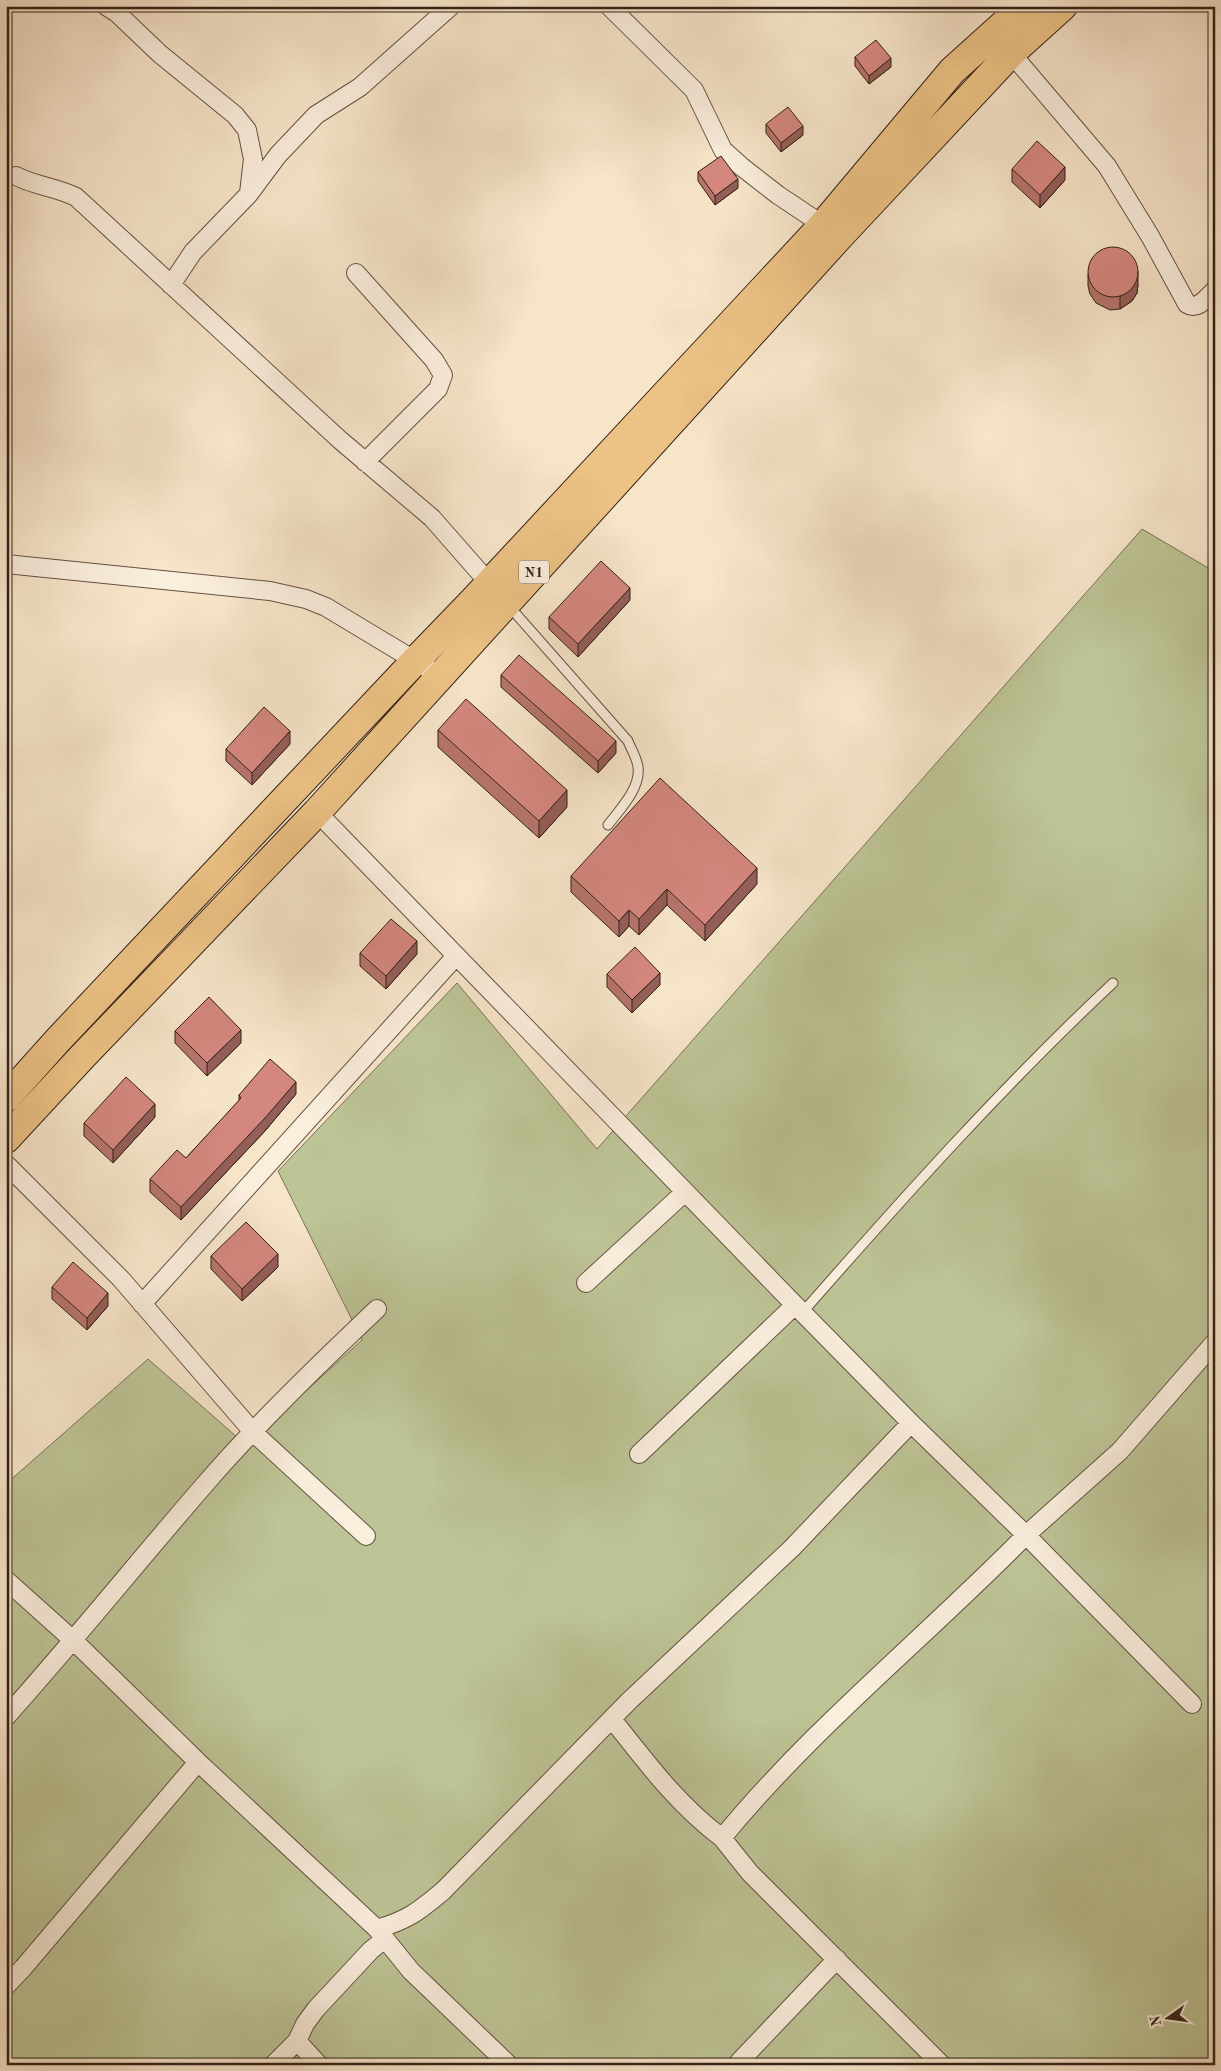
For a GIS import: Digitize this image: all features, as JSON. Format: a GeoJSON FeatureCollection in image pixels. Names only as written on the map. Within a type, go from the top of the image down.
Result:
{"type":"FeatureCollection","features":[{"type":"Feature","properties":{"kind":"highway","name":"N1"},"geometry":{"type":"LineString","coordinates":[[6,1139],[89,1049],[317,812],[439,675],[498,593],[823,225],[952,72],[1024,6]]}},
{"type":"Feature","properties":{"kind":"highway","name":"N1"},"geometry":{"type":"LineString","coordinates":[[6,1098],[416,660],[498,593],[839,237],[1011,53],[1063,6]]}},
{"type":"Feature","properties":{"kind":"street"},"geometry":{"type":"LineString","coordinates":[[106,6],[117,13],[160,54],[235,115],[247,130],[252,159],[249,194]]}},
{"type":"Feature","properties":{"kind":"street"},"geometry":{"type":"LineString","coordinates":[[171,285],[193,252],[249,194],[278,155],[316,115],[360,88],[451,6]]}},
{"type":"Feature","properties":{"kind":"street"},"geometry":{"type":"LineString","coordinates":[[610,6],[694,90],[724,150],[778,195],[823,225]]}},
{"type":"Feature","properties":{"kind":"street"},"geometry":{"type":"LineString","coordinates":[[1011,53],[1107,166],[1150,236],[1188,304],[1192,307],[1198,306],[1215,290]]}},
{"type":"Feature","properties":{"kind":"street"},"geometry":{"type":"LineString","coordinates":[[16,176],[28,182],[63,190],[76,197],[340,440],[432,518],[498,593]]}},
{"type":"Feature","properties":{"kind":"street"},"geometry":{"type":"LineString","coordinates":[[356,273],[434,360],[443,375],[438,389],[365,462]]}},
{"type":"Feature","properties":{"kind":"street"},"geometry":{"type":"LineString","coordinates":[[6,564],[270,592],[306,599],[337,613],[439,675]]}},
{"type":"Feature","properties":{"kind":"street"},"geometry":{"type":"LineString","coordinates":[[317,812],[799,1309],[911,1423],[1026,1535],[1192,1704]]}},
{"type":"Feature","properties":{"kind":"street"},"geometry":{"type":"LineString","coordinates":[[142,1304],[456,956]]}},
{"type":"Feature","properties":{"kind":"street"},"geometry":{"type":"LineString","coordinates":[[6,1164],[120,1279],[254,1432],[366,1536]]}},
{"type":"Feature","properties":{"kind":"street"},"geometry":{"type":"LineString","coordinates":[[586,1283],[685,1192]]}},
{"type":"Feature","properties":{"kind":"street"},"geometry":{"type":"LineString","coordinates":[[6,1717],[74,1641],[207,1482],[316,1367],[377,1309]]}},
{"type":"Feature","properties":{"kind":"street"},"geometry":{"type":"LineString","coordinates":[[639,1454],[799,1309]]}},
{"type":"Feature","properties":{"kind":"street"},"geometry":{"type":"LineString","coordinates":[[722,1838],[745,1810],[869,1683],[1026,1535],[1120,1451],[1215,1342]]}},
{"type":"Feature","properties":{"kind":"street"},"geometry":{"type":"LineString","coordinates":[[273,2065],[297,2041],[305,2024],[316,2008],[371,1950],[381,1934],[416,1914],[443,1891],[612,1719],[792,1548],[911,1423]]}},
{"type":"Feature","properties":{"kind":"street"},"geometry":{"type":"LineString","coordinates":[[6,1580],[74,1641],[198,1762],[381,1934],[411,1971],[509,2065]]}},
{"type":"Feature","properties":{"kind":"street"},"geometry":{"type":"LineString","coordinates":[[612,1719],[662,1783],[699,1821],[722,1838],[750,1872],[942,2065]]}},
{"type":"Feature","properties":{"kind":"street"},"geometry":{"type":"LineString","coordinates":[[6,1986],[198,1762]]}},
{"type":"Feature","properties":{"kind":"street"},"geometry":{"type":"LineString","coordinates":[[740,2065],[739,2062],[837,1959]]}},
{"type":"Feature","properties":{"kind":"street"},"geometry":{"type":"LineString","coordinates":[[297,2041],[319,2065]]}},
{"type":"Feature","properties":{"kind":"lane"},"geometry":{"type":"LineString","coordinates":[[498,593],[628,741],[638,765],[638,778],[625,802],[608,825]]}},
{"type":"Feature","properties":{"kind":"lane"},"geometry":{"type":"LineString","coordinates":[[799,1309],[1066,1027],[1113,983]]}},
{"type":"Feature","properties":{"kind":"green space"},"geometry":{"type":"Polygon","coordinates":[[[1142,529],[1215,572],[1215,2065],[6,2065],[6,1484],[148,1359],[246,1445],[362,1340],[278,1171],[457,983],[597,1149],[1142,529]]]}},
{"type":"Feature","properties":{"kind":"building"},"geometry":{"type":"Polygon","coordinates":[[[876,40],[891,58],[869,76],[855,57],[876,40]]]}},
{"type":"Feature","properties":{"kind":"building"},"geometry":{"type":"Polygon","coordinates":[[[788,107],[803,126],[781,143],[766,124],[788,107]]]}},
{"type":"Feature","properties":{"kind":"building"},"geometry":{"type":"Polygon","coordinates":[[[1037,141],[1065,167],[1040,195],[1012,169],[1037,141]]]}},
{"type":"Feature","properties":{"kind":"building"},"geometry":{"type":"Polygon","coordinates":[[[721,156],[738,179],[715,196],[698,172],[721,156]]]}},
{"type":"Feature","properties":{"kind":"building"},"geometry":{"type":"Polygon","coordinates":[[[1113,247],[1122,249],[1133,258],[1138,272],[1136,281],[1127,292],[1113,297],[1104,295],[1093,286],[1088,272],[1090,263],[1099,252],[1113,247]]]}},
{"type":"Feature","properties":{"kind":"building"},"geometry":{"type":"Polygon","coordinates":[[[601,561],[630,588],[578,644],[549,617],[601,561]]]}},
{"type":"Feature","properties":{"kind":"building"},"geometry":{"type":"Polygon","coordinates":[[[519,655],[616,741],[598,761],[501,675],[519,655]]]}},
{"type":"Feature","properties":{"kind":"building"},"geometry":{"type":"Polygon","coordinates":[[[466,699],[567,790],[539,821],[438,730],[466,699]]]}},
{"type":"Feature","properties":{"kind":"building"},"geometry":{"type":"Polygon","coordinates":[[[264,707],[290,731],[252,773],[226,749],[264,707]]]}},
{"type":"Feature","properties":{"kind":"building"},"geometry":{"type":"Polygon","coordinates":[[[660,778],[757,868],[705,925],[667,889],[639,919],[629,910],[619,921],[571,876],[660,778]]]}},
{"type":"Feature","properties":{"kind":"building"},"geometry":{"type":"Polygon","coordinates":[[[391,919],[417,941],[386,976],[360,953],[391,919]]]}},
{"type":"Feature","properties":{"kind":"building"},"geometry":{"type":"Polygon","coordinates":[[[635,947],[660,973],[632,1000],[607,974],[635,947]]]}},
{"type":"Feature","properties":{"kind":"building"},"geometry":{"type":"Polygon","coordinates":[[[209,997],[241,1030],[207,1063],[175,1031],[209,997]]]}},
{"type":"Feature","properties":{"kind":"building"},"geometry":{"type":"Polygon","coordinates":[[[270,1059],[296,1082],[265,1118],[181,1207],[150,1179],[177,1150],[186,1158],[241,1098],[239,1095],[270,1059]]]}},
{"type":"Feature","properties":{"kind":"building"},"geometry":{"type":"Polygon","coordinates":[[[126,1077],[155,1104],[113,1150],[84,1123],[126,1077]]]}},
{"type":"Feature","properties":{"kind":"building"},"geometry":{"type":"Polygon","coordinates":[[[246,1222],[278,1254],[242,1289],[211,1256],[246,1222]]]}},
{"type":"Feature","properties":{"kind":"building"},"geometry":{"type":"Polygon","coordinates":[[[73,1262],[108,1293],[87,1318],[52,1287],[73,1262]]]}}]}
